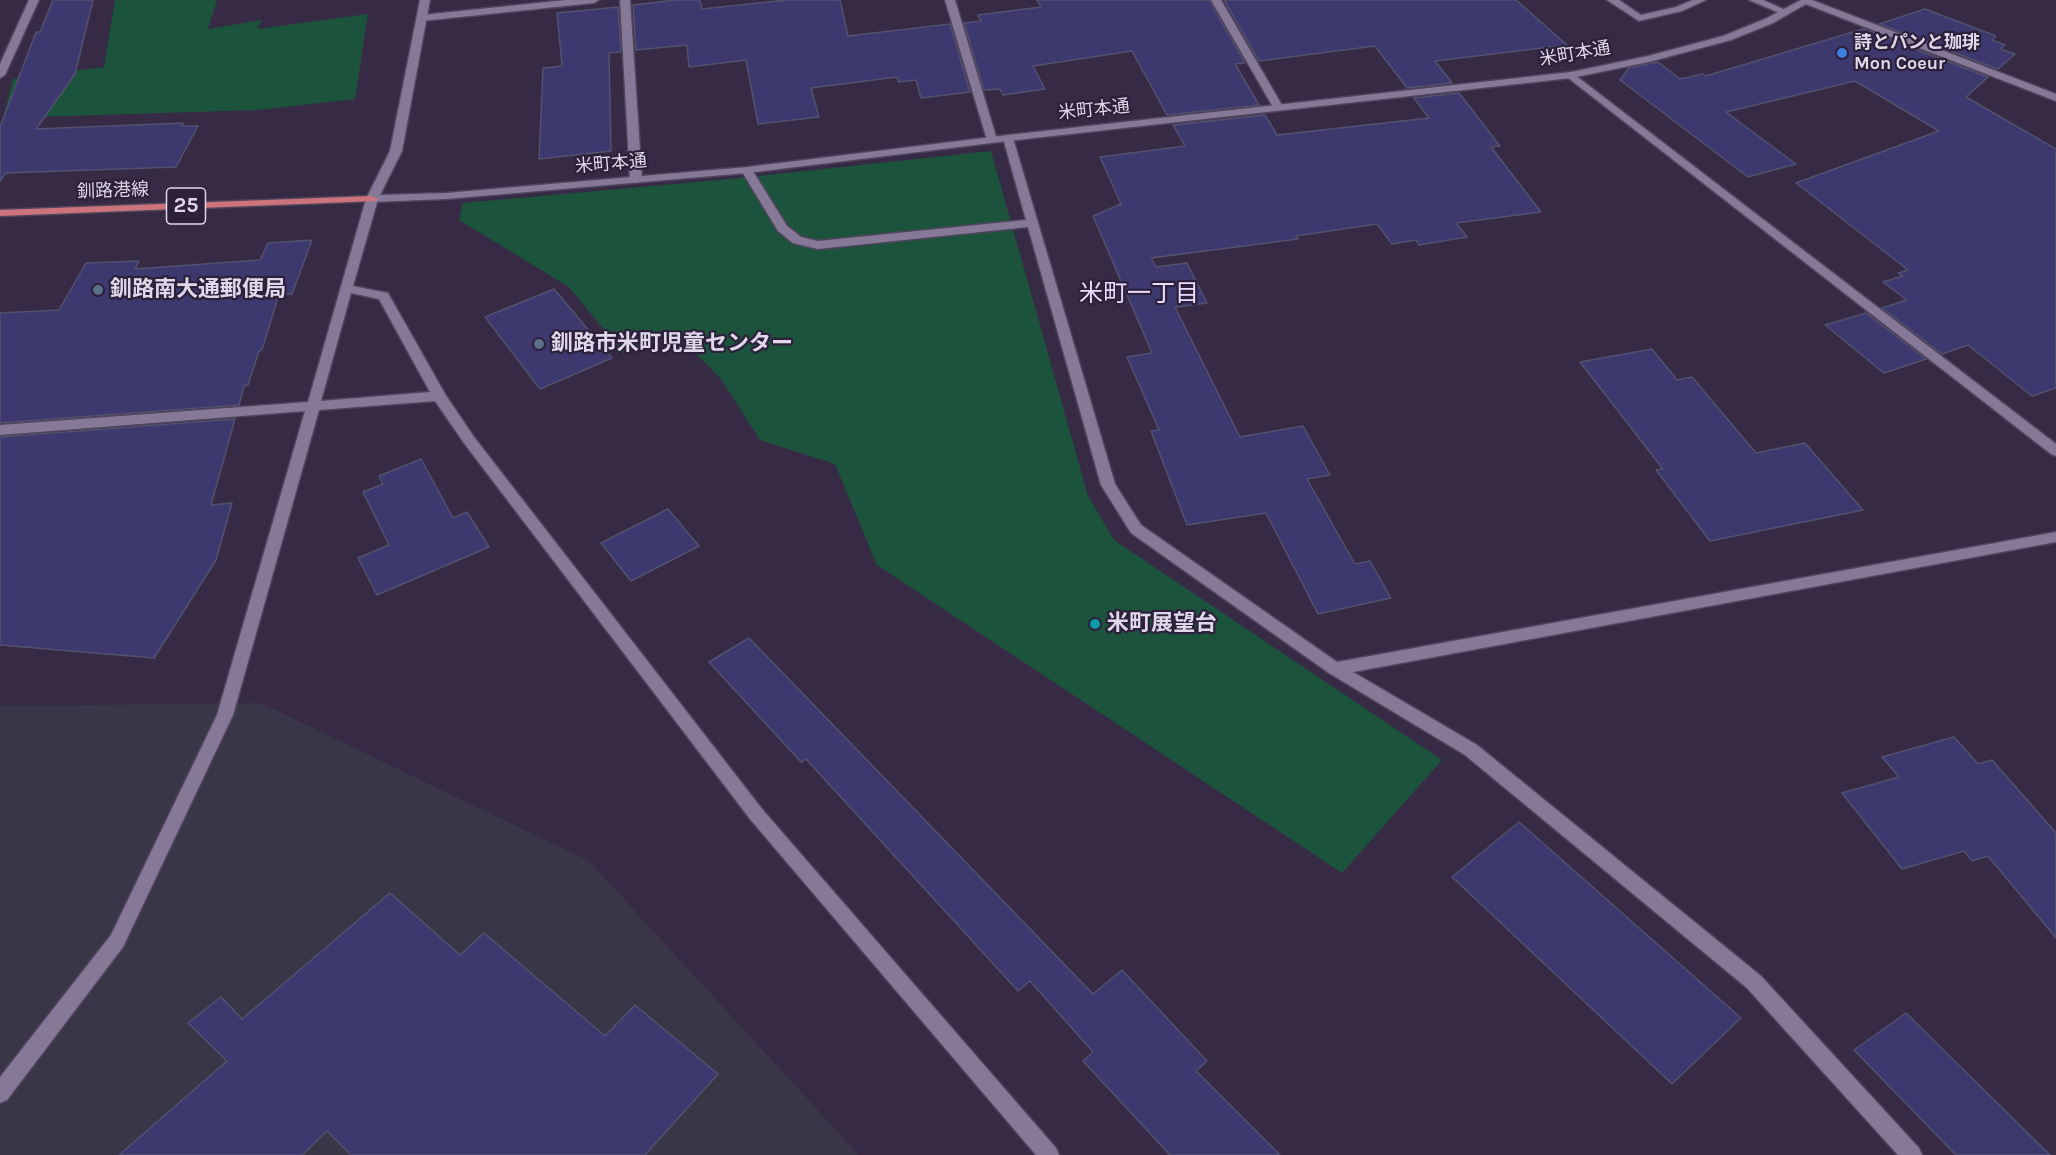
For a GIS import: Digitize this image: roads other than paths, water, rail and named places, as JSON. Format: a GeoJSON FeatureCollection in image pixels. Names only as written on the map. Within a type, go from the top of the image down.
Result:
{"type":"FeatureCollection","features":[{"type":"Feature","properties":{"kind":"main road","name":"釧路港線"},"geometry":{"type":"LineString","coordinates":[[0,213],[372,199]]}},
{"type":"Feature","properties":{"kind":"street"},"geometry":{"type":"LineString","coordinates":[[0,75],[34,0]]}},
{"type":"Feature","properties":{"kind":"street"},"geometry":{"type":"LineString","coordinates":[[0,1093],[117,941],[225,715],[372,199],[396,151],[425,0]]}},
{"type":"Feature","properties":{"kind":"street"},"geometry":{"type":"LineString","coordinates":[[422,18],[594,0]]}},
{"type":"Feature","properties":{"kind":"street"},"geometry":{"type":"LineString","coordinates":[[625,0],[636,180]]}},
{"type":"Feature","properties":{"kind":"street"},"geometry":{"type":"LineString","coordinates":[[950,0],[992,140]]}},
{"type":"Feature","properties":{"kind":"street"},"geometry":{"type":"LineString","coordinates":[[1216,0],[1278,107]]}},
{"type":"Feature","properties":{"kind":"street"},"geometry":{"type":"LineString","coordinates":[[1612,0],[1639,18],[1679,9],[1701,0]]}},
{"type":"Feature","properties":{"kind":"street"},"geometry":{"type":"LineString","coordinates":[[1754,0],[1785,12]]}},
{"type":"Feature","properties":{"kind":"street"},"geometry":{"type":"LineString","coordinates":[[1807,1],[2056,98]]}},
{"type":"Feature","properties":{"kind":"street","name":"米町本通"},"geometry":{"type":"LineString","coordinates":[[372,199],[446,196],[747,170],[1008,138],[1571,75],[1649,59],[1727,38],[1807,1]]}},
{"type":"Feature","properties":{"kind":"street"},"geometry":{"type":"LineString","coordinates":[[1571,75],[2056,451]]}},
{"type":"Feature","properties":{"kind":"street"},"geometry":{"type":"LineString","coordinates":[[1008,138],[1108,485],[1136,530],[1335,669],[1472,750],[1754,982],[1912,1155]]}},
{"type":"Feature","properties":{"kind":"street"},"geometry":{"type":"LineString","coordinates":[[747,170],[782,228],[797,240],[818,244],[1031,223]]}},
{"type":"Feature","properties":{"kind":"street"},"geometry":{"type":"LineString","coordinates":[[346,288],[384,296],[439,396],[469,440],[756,814],[1049,1155]]}},
{"type":"Feature","properties":{"kind":"street"},"geometry":{"type":"LineString","coordinates":[[0,430],[439,396]]}},
{"type":"Feature","properties":{"kind":"street"},"geometry":{"type":"LineString","coordinates":[[1335,669],[2056,537]]}},
{"type":"Feature","properties":{"kind":"place","name":"詩とパンと珈琲 Mon Coeur"},"geometry":{"type":"Point","coordinates":[1842,53]}},
{"type":"Feature","properties":{"kind":"place","name":"釧路南大通郵便局"},"geometry":{"type":"Point","coordinates":[98,290]}},
{"type":"Feature","properties":{"kind":"place","name":"釧路市米町児童センター"},"geometry":{"type":"Point","coordinates":[539,344]}},
{"type":"Feature","properties":{"kind":"place","name":"米町展望台"},"geometry":{"type":"Point","coordinates":[1095,624]}},
{"type":"Feature","properties":{"kind":"district","name":"米町一丁目"},"geometry":{"type":"Point","coordinates":[1139,294]}}]}
